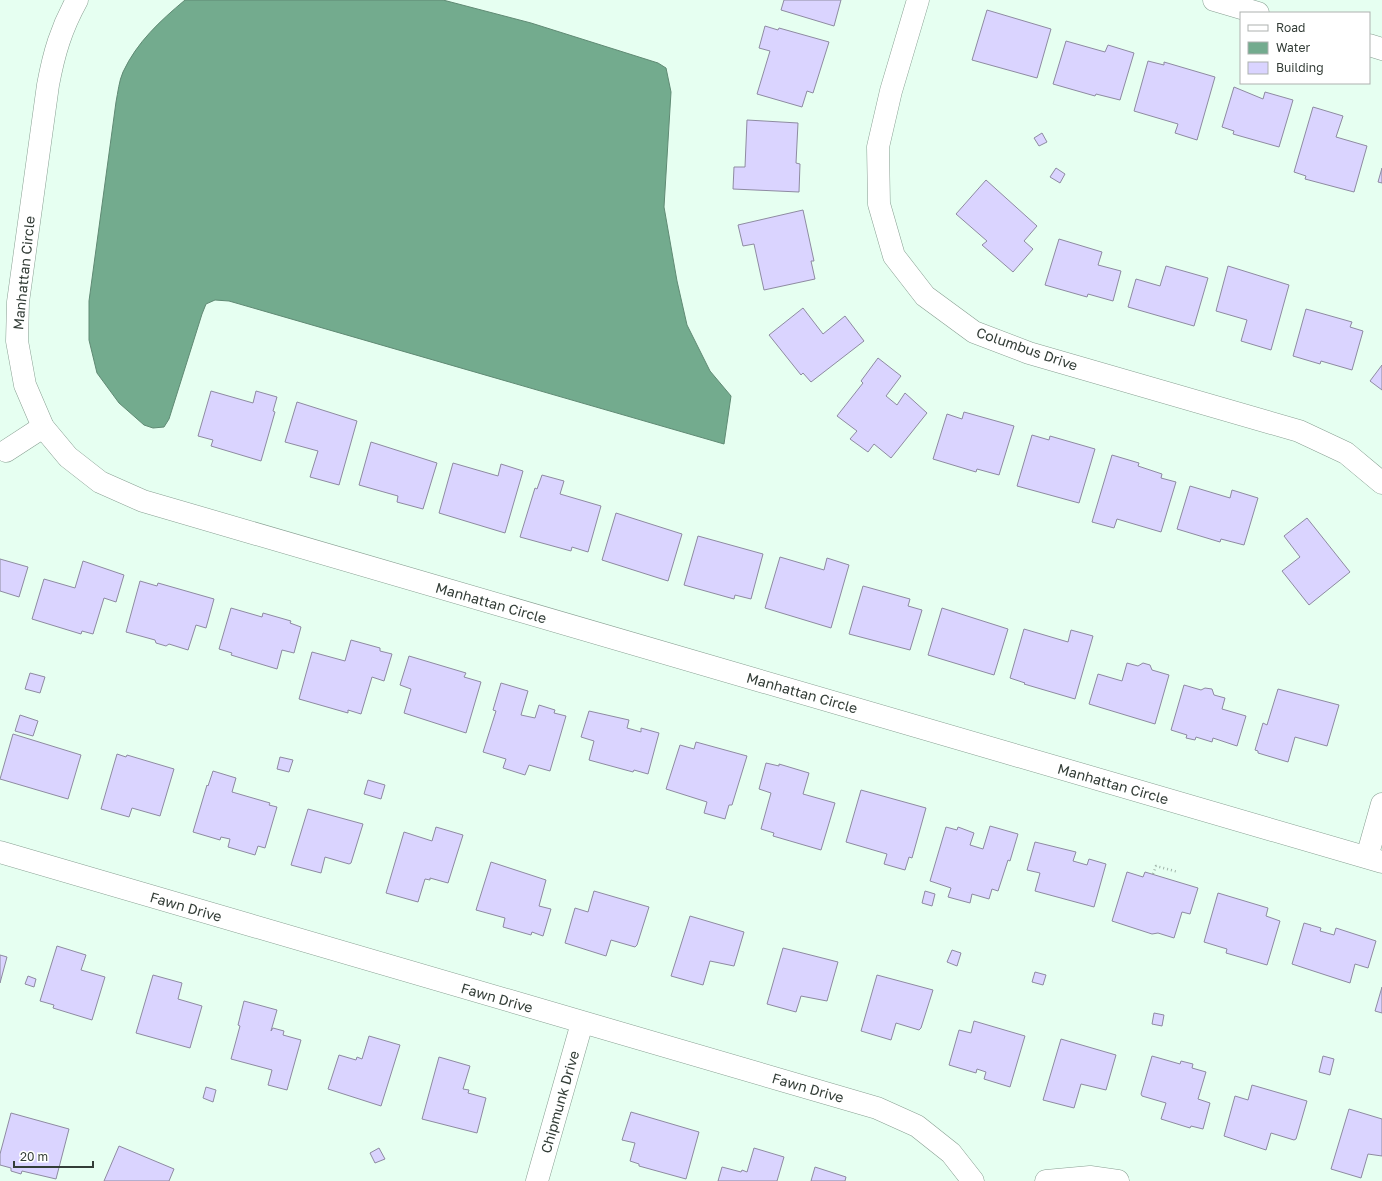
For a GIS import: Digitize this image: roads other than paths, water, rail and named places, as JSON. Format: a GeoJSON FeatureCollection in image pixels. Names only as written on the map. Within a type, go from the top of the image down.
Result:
{"type":"FeatureCollection","features":[{"type":"Feature","properties":{"kind":"street","name":"Manhattan Circle"},"geometry":{"type":"LineString","coordinates":[[76,0],[64,24],[53,58],[18,302],[17,341],[25,385],[44,427],[68,457],[100,482],[143,501],[1374,860]]}},
{"type":"Feature","properties":{"kind":"street","name":"Columbus Drive"},"geometry":{"type":"LineString","coordinates":[[918,0],[891,92],[878,147],[879,204],[894,256],[926,296],[974,332],[1029,353],[1299,431],[1346,453],[1382,483]]}},
{"type":"Feature","properties":{"kind":"street"},"geometry":{"type":"LineString","coordinates":[[1214,0],[1255,12]]}},
{"type":"Feature","properties":{"kind":"street"},"geometry":{"type":"LineString","coordinates":[[1370,46],[1382,49]]}},
{"type":"Feature","properties":{"kind":"street"},"geometry":{"type":"LineString","coordinates":[[6,451],[44,427]]}},
{"type":"Feature","properties":{"kind":"street"},"geometry":{"type":"LineString","coordinates":[[1374,860],[1382,804]]}},
{"type":"Feature","properties":{"kind":"street","name":"Fawn Drive"},"geometry":{"type":"LineString","coordinates":[[0,852],[877,1108],[917,1126],[951,1153],[973,1181]]}},
{"type":"Feature","properties":{"kind":"street","name":"Chipmunk Drive"},"geometry":{"type":"LineString","coordinates":[[537,1181],[582,1023]]}},
{"type":"Feature","properties":{"kind":"street"},"geometry":{"type":"LineString","coordinates":[[1046,1181],[1090,1177],[1118,1181]]}},
{"type":"Feature","properties":{"kind":"water"},"geometry":{"type":"Polygon","coordinates":[[[185,0],[443,0],[531,23],[658,63],[666,68],[671,92],[664,207],[677,281],[687,325],[710,371],[731,396],[724,444],[229,301],[215,300],[206,304],[202,314],[169,419],[164,427],[153,428],[144,425],[119,403],[97,373],[89,340],[89,301],[116,102],[122,75],[135,51],[142,42],[158,24],[185,0]]]}}]}
